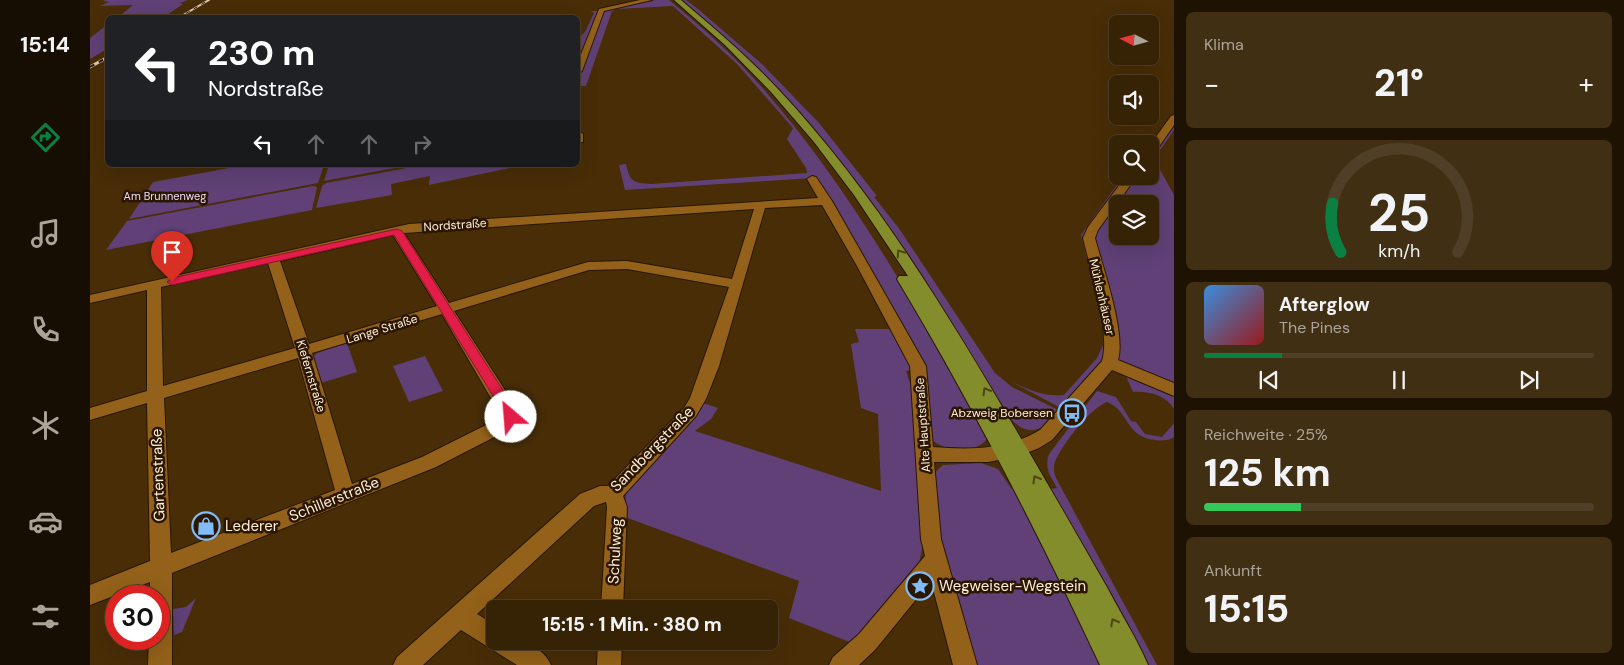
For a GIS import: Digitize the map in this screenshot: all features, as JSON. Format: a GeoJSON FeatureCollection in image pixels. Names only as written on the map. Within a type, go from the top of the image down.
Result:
{"type":"FeatureCollection","features":[{"type":"Feature","properties":{"kind":"main road"},"geometry":{"type":"LineString","coordinates":[[671,0],[709,32],[762,83],[794,122],[856,205],[1011,451],[1136,665]]}},
{"type":"Feature","properties":{"kind":"main road"},"geometry":{"type":"LineString","coordinates":[[677,0],[751,64],[821,143],[879,221],[959,345],[1112,665]]}},
{"type":"Feature","properties":{"kind":"street"},"geometry":{"type":"LineString","coordinates":[[580,65],[600,10],[649,0]]}},
{"type":"Feature","properties":{"kind":"street"},"geometry":{"type":"LineString","coordinates":[[1159,139],[1174,118]]}},
{"type":"Feature","properties":{"kind":"street","name":"Alte Hauptstraße"},"geometry":{"type":"LineString","coordinates":[[812,179],[918,366],[930,530],[935,560],[965,665]]}},
{"type":"Feature","properties":{"kind":"street","name":"Mühlenhäuser"},"geometry":{"type":"LineString","coordinates":[[1109,363],[1113,350],[1112,332],[1089,238],[1092,230],[1125,185]]}},
{"type":"Feature","properties":{"kind":"street","name":"Nordstraße"},"geometry":{"type":"LineString","coordinates":[[90,299],[409,228],[826,201]]}},
{"type":"Feature","properties":{"kind":"street","name":"Sandbergstraße"},"geometry":{"type":"LineString","coordinates":[[405,665],[587,500],[600,494],[613,494],[678,427],[698,399],[760,211],[758,206]]}},
{"type":"Feature","properties":{"kind":"street"},"geometry":{"type":"LineString","coordinates":[[397,231],[445,310]]}},
{"type":"Feature","properties":{"kind":"street","name":"Kiefernstraße"},"geometry":{"type":"LineString","coordinates":[[273,259],[304,352],[346,495]]}},
{"type":"Feature","properties":{"kind":"street","name":"Lange Straße"},"geometry":{"type":"LineString","coordinates":[[90,414],[304,352],[588,266],[627,265],[736,284]]}},
{"type":"Feature","properties":{"kind":"street","name":"Gartenstraße"},"geometry":{"type":"LineString","coordinates":[[154,286],[155,395],[161,568],[160,665]]}},
{"type":"Feature","properties":{"kind":"street","name":"Schillerstraße"},"geometry":{"type":"LineString","coordinates":[[90,595],[429,462],[505,425],[511,417],[510,412],[445,310]]}},
{"type":"Feature","properties":{"kind":"street"},"geometry":{"type":"LineString","coordinates":[[925,454],[1011,451],[1046,435],[1109,363],[1174,390]]}},
{"type":"Feature","properties":{"kind":"street","name":"Schulweg"},"geometry":{"type":"LineString","coordinates":[[612,600],[617,507],[616,498],[613,494]]}},
{"type":"Feature","properties":{"kind":"street"},"geometry":{"type":"LineString","coordinates":[[841,665],[867,642],[935,560]]}},
{"type":"Feature","properties":{"kind":"street"},"geometry":{"type":"LineString","coordinates":[[459,616],[486,632]]}},
{"type":"Feature","properties":{"kind":"street"},"geometry":{"type":"LineString","coordinates":[[515,650],[539,665]]}},
{"type":"Feature","properties":{"kind":"street"},"geometry":{"type":"LineString","coordinates":[[609,665],[610,650]]}},
{"type":"Feature","properties":{"kind":"green space"},"geometry":{"type":"Polygon","coordinates":[[[188,0],[180,3],[183,4],[167,15],[121,15],[133,5],[100,6],[109,2],[103,1],[188,0]]]}},
{"type":"Feature","properties":{"kind":"green space"},"geometry":{"type":"Polygon","coordinates":[[[655,0],[669,0],[707,32],[754,78],[797,130],[857,213],[937,344],[986,434],[986,440],[974,448],[958,450],[942,446],[930,438],[927,390],[813,178],[625,190],[619,165],[626,164],[629,175],[633,180],[651,184],[807,173],[806,168],[787,139],[793,128],[737,64],[673,6],[617,9],[612,11],[586,86],[580,86],[580,74],[604,11],[655,0]]]}},
{"type":"Feature","properties":{"kind":"green space"},"geometry":{"type":"Polygon","coordinates":[[[680,0],[686,0],[698,9],[763,65],[819,123],[877,196],[874,197],[898,227],[995,373],[1012,387],[1060,411],[1047,424],[1035,430],[1028,430],[1015,423],[1007,415],[855,180],[815,131],[773,85],[728,41],[680,0]]]}},
{"type":"Feature","properties":{"kind":"green space"},"geometry":{"type":"Polygon","coordinates":[[[591,11],[598,11],[580,59],[580,37],[585,32],[594,13],[591,11]]]}},
{"type":"Feature","properties":{"kind":"green space"},"geometry":{"type":"Polygon","coordinates":[[[105,27],[105,50],[90,59],[90,38],[105,27]]]}},
{"type":"Feature","properties":{"kind":"green space"},"geometry":{"type":"Polygon","coordinates":[[[1174,124],[1174,130],[1159,152],[1159,145],[1174,124]]]}},
{"type":"Feature","properties":{"kind":"green space","name":"Am Brunnenweg"},"geometry":{"type":"Polygon","coordinates":[[[235,167],[323,167],[318,183],[129,219],[153,182],[235,167]]]}},
{"type":"Feature","properties":{"kind":"green space"},"geometry":{"type":"Polygon","coordinates":[[[328,167],[400,167],[324,181],[328,167]]]}},
{"type":"Feature","properties":{"kind":"green space"},"geometry":{"type":"Polygon","coordinates":[[[412,167],[510,168],[429,185],[430,176],[391,184],[392,195],[316,208],[322,186],[326,183],[412,167]]]}},
{"type":"Feature","properties":{"kind":"green space"},"geometry":{"type":"Polygon","coordinates":[[[1159,168],[1174,195],[1174,387],[1117,361],[1095,246],[1095,234],[1109,214],[1109,245],[1159,245],[1159,195],[1123,195],[1130,185],[1159,185],[1159,168]]]}},
{"type":"Feature","properties":{"kind":"green space"},"geometry":{"type":"Polygon","coordinates":[[[1117,185],[1120,185],[1113,195],[1109,195],[1117,185]]]}},
{"type":"Feature","properties":{"kind":"green space","name":"Am Brunnenweg"},"geometry":{"type":"Polygon","coordinates":[[[313,186],[317,187],[312,210],[106,250],[127,221],[313,186]]]}},
{"type":"Feature","properties":{"kind":"green space"},"geometry":{"type":"Polygon","coordinates":[[[1109,196],[1109,201],[1088,230],[1108,338],[1101,361],[1061,408],[1010,381],[1043,394],[1064,395],[1097,358],[1104,338],[1081,235],[1109,196]]]}},
{"type":"Feature","properties":{"kind":"green space"},"geometry":{"type":"Polygon","coordinates":[[[855,329],[893,329],[913,370],[906,371],[911,386],[915,387],[923,544],[919,564],[852,643],[789,618],[799,581],[625,517],[626,488],[703,403],[718,408],[711,419],[695,431],[881,491],[878,414],[861,408],[851,344],[859,342],[855,329]]]}},
{"type":"Feature","properties":{"kind":"green space"},"geometry":{"type":"Polygon","coordinates":[[[347,343],[357,372],[321,383],[312,357],[317,353],[347,343]]]}},
{"type":"Feature","properties":{"kind":"green space"},"geometry":{"type":"Polygon","coordinates":[[[425,356],[443,391],[409,402],[393,366],[425,356]]]}},
{"type":"Feature","properties":{"kind":"green space"},"geometry":{"type":"Polygon","coordinates":[[[1124,372],[1174,393],[1174,409],[1171,404],[1161,397],[1145,392],[1133,392],[1124,372]]]}},
{"type":"Feature","properties":{"kind":"green space"},"geometry":{"type":"Polygon","coordinates":[[[1097,391],[1116,397],[1131,421],[1136,422],[1145,434],[1162,437],[1174,423],[1174,437],[1160,441],[1145,438],[1132,429],[1120,411],[1107,402],[1093,412],[1077,428],[1058,455],[1054,466],[1056,478],[1157,665],[1146,665],[1050,489],[1057,488],[1047,468],[1049,454],[1097,391]]]}},
{"type":"Feature","properties":{"kind":"green space"},"geometry":{"type":"Polygon","coordinates":[[[981,463],[998,469],[1011,488],[1015,489],[1103,665],[971,665],[938,543],[933,474],[943,465],[981,463]]]}},
{"type":"Feature","properties":{"kind":"green space"},"geometry":{"type":"Polygon","coordinates":[[[196,598],[182,632],[174,635],[173,609],[186,607],[196,598]]]}},
{"type":"Feature","properties":{"kind":"railway"},"geometry":{"type":"LineString","coordinates":[[183,15],[209,0]]}},
{"type":"Feature","properties":{"kind":"railway"},"geometry":{"type":"LineString","coordinates":[[90,67],[105,59]]}},
{"type":"Feature","properties":{"kind":"place","name":"Abzweig Bobersen"},"geometry":{"type":"Point","coordinates":[1072,413]}},
{"type":"Feature","properties":{"kind":"place","name":"Lederer"},"geometry":{"type":"Point","coordinates":[206,526]}},
{"type":"Feature","properties":{"kind":"place","name":"Wegweiser-Wegstein"},"geometry":{"type":"Point","coordinates":[920,586]}},
{"type":"Feature","properties":{"kind":"route"},"geometry":{"type":"LineString","coordinates":[[172,282],[397,231],[510,412],[511,417]]}}]}
